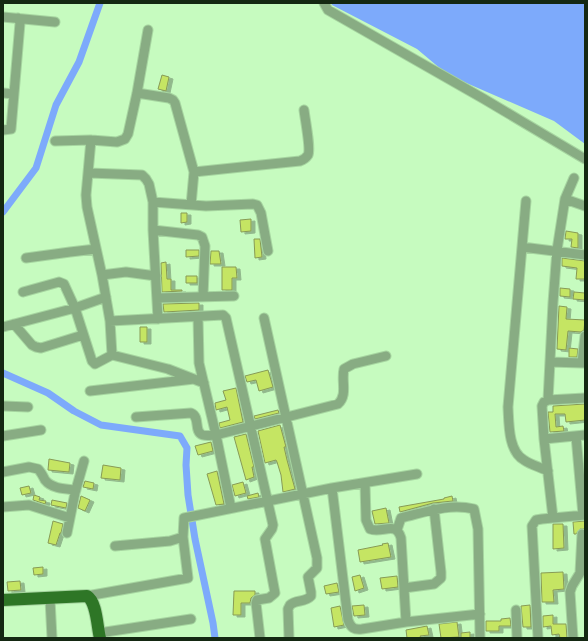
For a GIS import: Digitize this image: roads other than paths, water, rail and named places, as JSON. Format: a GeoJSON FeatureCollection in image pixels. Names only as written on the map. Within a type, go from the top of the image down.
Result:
{"type":"FeatureCollection","features":[{"type":"Feature","properties":{"kind":"main road"},"geometry":{"type":"LineString","coordinates":[[3,600],[87,596],[92,601],[94,607],[100,636]]}},
{"type":"Feature","properties":{"kind":"street"},"geometry":{"type":"LineString","coordinates":[[324,3],[328,10],[484,99],[585,159]]}},
{"type":"Feature","properties":{"kind":"street"},"geometry":{"type":"LineString","coordinates":[[3,17],[55,22]]}},
{"type":"Feature","properties":{"kind":"street"},"geometry":{"type":"LineString","coordinates":[[3,130],[11,129],[20,23],[18,18]]}},
{"type":"Feature","properties":{"kind":"street"},"geometry":{"type":"LineString","coordinates":[[55,141],[91,140],[117,142],[122,141],[125,138],[128,134],[137,93],[148,30]]}},
{"type":"Feature","properties":{"kind":"street"},"geometry":{"type":"LineString","coordinates":[[3,93],[14,94]]}},
{"type":"Feature","properties":{"kind":"street"},"geometry":{"type":"LineString","coordinates":[[137,93],[173,100],[194,172],[191,205]]}},
{"type":"Feature","properties":{"kind":"street"},"geometry":{"type":"LineString","coordinates":[[194,172],[300,161],[304,159],[307,157],[309,149],[304,110]]}},
{"type":"Feature","properties":{"kind":"street"},"geometry":{"type":"LineString","coordinates":[[91,140],[87,202],[110,321],[112,355]]}},
{"type":"Feature","properties":{"kind":"street"},"geometry":{"type":"LineString","coordinates":[[89,173],[142,176],[149,184],[153,202],[158,319]]}},
{"type":"Feature","properties":{"kind":"street"},"geometry":{"type":"LineString","coordinates":[[548,400],[557,250],[565,199],[574,178]]}},
{"type":"Feature","properties":{"kind":"street"},"geometry":{"type":"LineString","coordinates":[[565,199],[585,206]]}},
{"type":"Feature","properties":{"kind":"street"},"geometry":{"type":"LineString","coordinates":[[526,201],[508,407],[509,425],[515,450],[523,460],[548,471]]}},
{"type":"Feature","properties":{"kind":"street"},"geometry":{"type":"LineString","coordinates":[[153,202],[206,206],[258,205],[260,208],[268,251]]}},
{"type":"Feature","properties":{"kind":"street"},"geometry":{"type":"LineString","coordinates":[[153,230],[198,235],[202,237],[205,246],[203,297]]}},
{"type":"Feature","properties":{"kind":"street"},"geometry":{"type":"LineString","coordinates":[[522,247],[557,250],[585,255]]}},
{"type":"Feature","properties":{"kind":"street"},"geometry":{"type":"LineString","coordinates":[[26,258],[96,249]]}},
{"type":"Feature","properties":{"kind":"street"},"geometry":{"type":"LineString","coordinates":[[102,275],[126,272],[156,276]]}},
{"type":"Feature","properties":{"kind":"street"},"geometry":{"type":"LineString","coordinates":[[23,292],[62,282],[66,286],[75,308],[90,358],[95,364],[112,355],[168,369],[199,381]]}},
{"type":"Feature","properties":{"kind":"street"},"geometry":{"type":"LineString","coordinates":[[157,298],[234,296]]}},
{"type":"Feature","properties":{"kind":"street"},"geometry":{"type":"LineString","coordinates":[[3,327],[75,308],[106,297]]}},
{"type":"Feature","properties":{"kind":"street"},"geometry":{"type":"LineString","coordinates":[[110,321],[223,315],[226,318],[273,525],[265,539],[265,542],[275,593],[270,598],[258,600],[256,603],[260,638]]}},
{"type":"Feature","properties":{"kind":"street"},"geometry":{"type":"LineString","coordinates":[[198,316],[199,381],[216,435],[231,508]]}},
{"type":"Feature","properties":{"kind":"street"},"geometry":{"type":"LineString","coordinates":[[264,318],[318,564],[316,571],[308,577],[311,596],[305,600],[296,601],[290,605],[288,609],[289,638]]}},
{"type":"Feature","properties":{"kind":"street"},"geometry":{"type":"LineString","coordinates":[[14,324],[32,345],[41,348],[82,335]]}},
{"type":"Feature","properties":{"kind":"street"},"geometry":{"type":"LineString","coordinates":[[550,362],[583,363],[585,336]]}},
{"type":"Feature","properties":{"kind":"street"},"geometry":{"type":"LineString","coordinates":[[136,417],[191,413],[197,418],[198,428],[203,435],[216,435],[286,418],[338,404],[342,400],[343,396],[344,369],[353,364],[386,356]]}},
{"type":"Feature","properties":{"kind":"street"},"geometry":{"type":"LineString","coordinates":[[90,391],[199,381]]}},
{"type":"Feature","properties":{"kind":"street"},"geometry":{"type":"LineString","coordinates":[[553,518],[544,439],[542,406],[544,402],[548,400],[585,398]]}},
{"type":"Feature","properties":{"kind":"street"},"geometry":{"type":"LineString","coordinates":[[3,406],[28,407]]}},
{"type":"Feature","properties":{"kind":"street"},"geometry":{"type":"LineString","coordinates":[[3,436],[41,430]]}},
{"type":"Feature","properties":{"kind":"street"},"geometry":{"type":"LineString","coordinates":[[538,638],[532,526],[536,520],[584,515],[580,436],[544,439]]}},
{"type":"Feature","properties":{"kind":"street"},"geometry":{"type":"LineString","coordinates":[[67,533],[76,490],[84,462]]}},
{"type":"Feature","properties":{"kind":"street"},"geometry":{"type":"LineString","coordinates":[[3,472],[29,467],[38,469],[50,485],[58,488],[76,490]]}},
{"type":"Feature","properties":{"kind":"street"},"geometry":{"type":"LineString","coordinates":[[87,596],[188,578],[183,537],[184,518],[332,488],[417,474]]}},
{"type":"Feature","properties":{"kind":"street"},"geometry":{"type":"LineString","coordinates":[[364,483],[366,520],[370,528],[374,530],[392,528],[400,532],[406,622]]}},
{"type":"Feature","properties":{"kind":"street"},"geometry":{"type":"LineString","coordinates":[[332,488],[348,620],[350,626],[356,630],[406,622],[480,614]]}},
{"type":"Feature","properties":{"kind":"street"},"geometry":{"type":"LineString","coordinates":[[3,507],[29,505],[70,518]]}},
{"type":"Feature","properties":{"kind":"street"},"geometry":{"type":"LineString","coordinates":[[397,530],[401,518],[434,509],[462,506],[474,509],[478,529],[480,638]]}},
{"type":"Feature","properties":{"kind":"street"},"geometry":{"type":"LineString","coordinates":[[404,588],[434,584],[440,578],[441,572],[434,509]]}},
{"type":"Feature","properties":{"kind":"street"},"geometry":{"type":"LineString","coordinates":[[574,638],[570,592],[572,586],[581,579],[582,534]]}},
{"type":"Feature","properties":{"kind":"street"},"geometry":{"type":"LineString","coordinates":[[115,546],[170,541],[183,537]]}},
{"type":"Feature","properties":{"kind":"street"},"geometry":{"type":"LineString","coordinates":[[50,598],[52,638]]}},
{"type":"Feature","properties":{"kind":"street"},"geometry":{"type":"LineString","coordinates":[[516,610],[517,638]]}},
{"type":"Feature","properties":{"kind":"street"},"geometry":{"type":"LineString","coordinates":[[100,636],[191,619]]}},
{"type":"Feature","properties":{"kind":"water"},"geometry":{"type":"Polygon","coordinates":[[[331,3],[585,3],[585,144],[554,121],[448,75],[417,49],[332,5],[331,3]]]}},
{"type":"Feature","properties":{"kind":"waterway"},"geometry":{"type":"LineString","coordinates":[[3,212],[36,168],[56,105],[79,62],[100,3]]}},
{"type":"Feature","properties":{"kind":"waterway"},"geometry":{"type":"LineString","coordinates":[[3,373],[48,393],[74,411],[101,425],[180,436],[187,448],[186,465],[188,495],[195,539],[215,638]]}}]}
